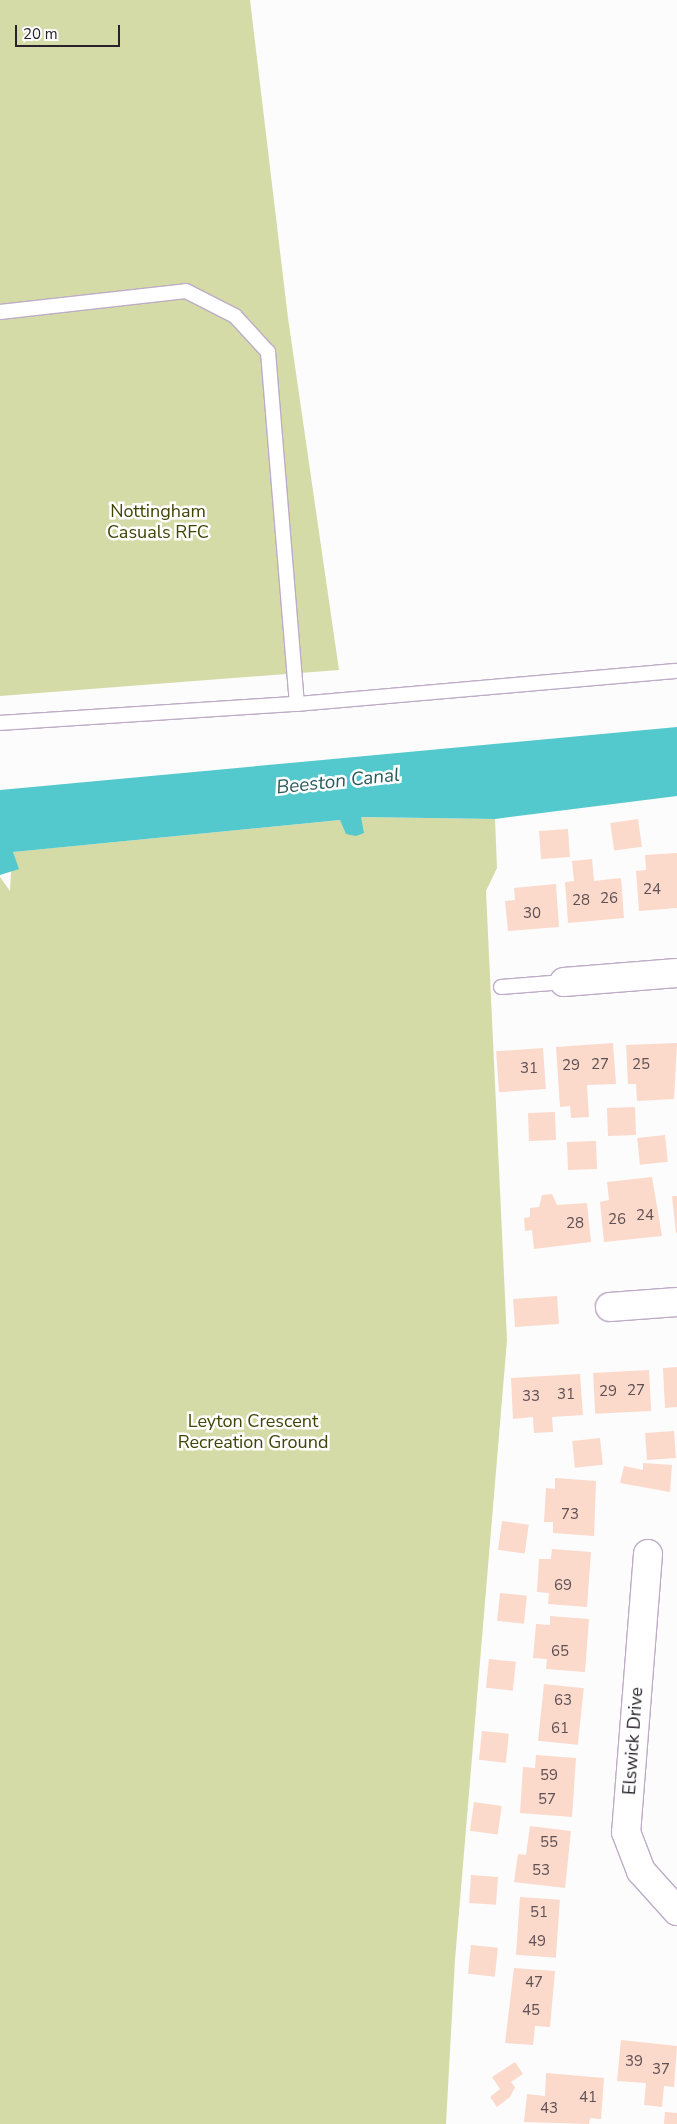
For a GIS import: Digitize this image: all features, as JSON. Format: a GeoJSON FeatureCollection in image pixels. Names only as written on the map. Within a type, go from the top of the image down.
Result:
{"type":"FeatureCollection","features":[{"type":"Feature","properties":{"kind":"street"},"geometry":{"type":"LineString","coordinates":[[564,982],[677,973]]}},
{"type":"Feature","properties":{"kind":"street"},"geometry":{"type":"LineString","coordinates":[[610,1307],[677,1302]]}},
{"type":"Feature","properties":{"kind":"street","name":"Elswick Drive"},"geometry":{"type":"LineString","coordinates":[[648,1554],[626,1832],[641,1871],[677,1911]]}},
{"type":"Feature","properties":{"kind":"lane"},"geometry":{"type":"LineString","coordinates":[[0,312],[186,291],[235,316],[268,352],[297,704]]}},
{"type":"Feature","properties":{"kind":"lane"},"geometry":{"type":"LineString","coordinates":[[0,723],[297,704],[677,672]]}},
{"type":"Feature","properties":{"kind":"lane"},"geometry":{"type":"LineString","coordinates":[[501,987],[564,982]]}},
{"type":"Feature","properties":{"kind":"green space","name":"Nottingham Casuals RFC"},"geometry":{"type":"Polygon","coordinates":[[[0,0],[250,0],[288,318],[339,670],[0,696],[0,0]]]}},
{"type":"Feature","properties":{"kind":"green space","name":"Leyton Crescent Recreation Ground"},"geometry":{"type":"Polygon","coordinates":[[[360,817],[495,819],[497,868],[486,891],[507,1340],[455,1960],[446,2124],[0,2124],[0,877],[10,891],[12,852],[340,820],[363,833],[360,817]]]}},
{"type":"Feature","properties":{"kind":"water","name":"Beeston Canal"},"geometry":{"type":"Polygon","coordinates":[[[677,727],[677,796],[495,819],[361,817],[364,833],[356,836],[346,834],[340,820],[13,852],[19,869],[0,875],[0,790],[677,727]]]}},
{"type":"Feature","properties":{"kind":"building"},"geometry":{"type":"Polygon","coordinates":[[[638,819],[642,847],[614,851],[610,823],[638,819]]]}},
{"type":"Feature","properties":{"kind":"building"},"geometry":{"type":"Polygon","coordinates":[[[568,829],[570,857],[541,859],[539,831],[568,829]]]}},
{"type":"Feature","properties":{"kind":"building"},"geometry":{"type":"Polygon","coordinates":[[[677,853],[677,908],[639,911],[636,871],[646,870],[645,855],[677,853]]]}},
{"type":"Feature","properties":{"kind":"building"},"geometry":{"type":"Polygon","coordinates":[[[592,859],[594,881],[621,878],[624,918],[568,923],[565,882],[574,881],[572,861],[592,859]]]}},
{"type":"Feature","properties":{"kind":"building"},"geometry":{"type":"Polygon","coordinates":[[[556,884],[559,927],[508,931],[505,901],[515,900],[514,888],[556,884]]]}},
{"type":"Feature","properties":{"kind":"building"},"geometry":{"type":"Polygon","coordinates":[[[613,1043],[616,1084],[587,1085],[589,1117],[571,1118],[570,1106],[560,1107],[556,1047],[613,1043]]]}},
{"type":"Feature","properties":{"kind":"building"},"geometry":{"type":"Polygon","coordinates":[[[677,1043],[674,1099],[637,1101],[636,1084],[628,1084],[626,1045],[677,1043]]]}},
{"type":"Feature","properties":{"kind":"building"},"geometry":{"type":"Polygon","coordinates":[[[543,1048],[546,1089],[499,1092],[496,1051],[543,1048]]]}},
{"type":"Feature","properties":{"kind":"building"},"geometry":{"type":"Polygon","coordinates":[[[635,1107],[636,1135],[608,1136],[607,1108],[635,1107]]]}},
{"type":"Feature","properties":{"kind":"building"},"geometry":{"type":"Polygon","coordinates":[[[555,1112],[556,1140],[529,1141],[528,1113],[555,1112]]]}},
{"type":"Feature","properties":{"kind":"building"},"geometry":{"type":"Polygon","coordinates":[[[665,1135],[668,1162],[640,1165],[637,1138],[665,1135]]]}},
{"type":"Feature","properties":{"kind":"building"},"geometry":{"type":"Polygon","coordinates":[[[596,1141],[597,1169],[568,1170],[567,1142],[596,1141]]]}},
{"type":"Feature","properties":{"kind":"building"},"geometry":{"type":"Polygon","coordinates":[[[652,1177],[662,1236],[604,1242],[600,1202],[609,1200],[607,1182],[652,1177]]]}},
{"type":"Feature","properties":{"kind":"building"},"geometry":{"type":"Polygon","coordinates":[[[552,1194],[557,1205],[587,1203],[591,1242],[534,1249],[532,1230],[525,1231],[524,1218],[530,1217],[530,1208],[539,1207],[542,1195],[552,1194]]]}},
{"type":"Feature","properties":{"kind":"building"},"geometry":{"type":"Polygon","coordinates":[[[672,1196],[677,1196],[677,1233],[676,1233],[672,1196]]]}},
{"type":"Feature","properties":{"kind":"building"},"geometry":{"type":"Polygon","coordinates":[[[557,1296],[559,1324],[515,1327],[513,1299],[557,1296]]]}},
{"type":"Feature","properties":{"kind":"building"},"geometry":{"type":"Polygon","coordinates":[[[677,1367],[677,1407],[665,1408],[663,1368],[677,1367]]]}},
{"type":"Feature","properties":{"kind":"building"},"geometry":{"type":"Polygon","coordinates":[[[649,1370],[651,1411],[595,1414],[593,1373],[649,1370]]]}},
{"type":"Feature","properties":{"kind":"building"},"geometry":{"type":"Polygon","coordinates":[[[580,1374],[583,1415],[552,1417],[553,1432],[534,1433],[533,1417],[513,1419],[511,1378],[580,1374]]]}},
{"type":"Feature","properties":{"kind":"building"},"geometry":{"type":"Polygon","coordinates":[[[674,1431],[676,1458],[647,1460],[645,1433],[674,1431]]]}},
{"type":"Feature","properties":{"kind":"building"},"geometry":{"type":"Polygon","coordinates":[[[600,1438],[603,1465],[575,1468],[572,1441],[600,1438]]]}},
{"type":"Feature","properties":{"kind":"building"},"geometry":{"type":"Polygon","coordinates":[[[643,1463],[672,1465],[670,1492],[620,1483],[624,1466],[643,1470],[643,1463]]]}},
{"type":"Feature","properties":{"kind":"building"},"geometry":{"type":"Polygon","coordinates":[[[555,1478],[596,1481],[594,1536],[553,1533],[553,1522],[544,1522],[546,1488],[555,1489],[555,1478]]]}},
{"type":"Feature","properties":{"kind":"building"},"geometry":{"type":"Polygon","coordinates":[[[502,1521],[529,1525],[525,1553],[498,1550],[502,1521]]]}},
{"type":"Feature","properties":{"kind":"building"},"geometry":{"type":"Polygon","coordinates":[[[552,1549],[591,1552],[587,1607],[548,1604],[549,1593],[537,1592],[539,1559],[551,1559],[552,1549]]]}},
{"type":"Feature","properties":{"kind":"building"},"geometry":{"type":"Polygon","coordinates":[[[500,1593],[527,1596],[524,1624],[497,1621],[500,1593]]]}},
{"type":"Feature","properties":{"kind":"building"},"geometry":{"type":"Polygon","coordinates":[[[550,1616],[589,1619],[585,1672],[546,1669],[547,1659],[533,1658],[536,1624],[550,1625],[550,1616]]]}},
{"type":"Feature","properties":{"kind":"building"},"geometry":{"type":"Polygon","coordinates":[[[489,1659],[516,1662],[513,1691],[486,1688],[489,1659]]]}},
{"type":"Feature","properties":{"kind":"building"},"geometry":{"type":"Polygon","coordinates":[[[544,1684],[584,1688],[578,1745],[538,1741],[544,1684]]]}},
{"type":"Feature","properties":{"kind":"building"},"geometry":{"type":"Polygon","coordinates":[[[482,1731],[509,1734],[506,1763],[479,1760],[482,1731]]]}},
{"type":"Feature","properties":{"kind":"building"},"geometry":{"type":"Polygon","coordinates":[[[536,1755],[576,1758],[572,1817],[520,1813],[523,1767],[535,1768],[536,1755]]]}},
{"type":"Feature","properties":{"kind":"building"},"geometry":{"type":"Polygon","coordinates":[[[474,1802],[502,1806],[498,1835],[470,1831],[474,1802]]]}},
{"type":"Feature","properties":{"kind":"building"},"geometry":{"type":"Polygon","coordinates":[[[530,1826],[571,1831],[565,1888],[514,1882],[518,1854],[526,1855],[530,1826]]]}},
{"type":"Feature","properties":{"kind":"building"},"geometry":{"type":"Polygon","coordinates":[[[471,1875],[498,1877],[496,1905],[469,1903],[471,1875]]]}},
{"type":"Feature","properties":{"kind":"building"},"geometry":{"type":"Polygon","coordinates":[[[520,1897],[560,1900],[556,1958],[516,1955],[520,1897]]]}},
{"type":"Feature","properties":{"kind":"building"},"geometry":{"type":"Polygon","coordinates":[[[471,1945],[498,1948],[495,1977],[468,1974],[471,1945]]]}},
{"type":"Feature","properties":{"kind":"building"},"geometry":{"type":"Polygon","coordinates":[[[514,1968],[555,1971],[550,2027],[535,2026],[533,2045],[505,2043],[514,1968]]]}},
{"type":"Feature","properties":{"kind":"building"},"geometry":{"type":"Polygon","coordinates":[[[621,2040],[677,2046],[674,2087],[664,2086],[662,2107],[644,2105],[646,2083],[617,2081],[621,2040]]]}},
{"type":"Feature","properties":{"kind":"building"},"geometry":{"type":"Polygon","coordinates":[[[515,2062],[523,2074],[511,2082],[515,2087],[510,2097],[497,2107],[490,2097],[500,2089],[492,2077],[515,2062]]]}},
{"type":"Feature","properties":{"kind":"building"},"geometry":{"type":"Polygon","coordinates":[[[546,2073],[604,2078],[601,2119],[590,2118],[589,2124],[524,2122],[527,2094],[545,2096],[546,2073]]]}},
{"type":"Feature","properties":{"kind":"building"},"geometry":{"type":"Polygon","coordinates":[[[665,2112],[677,2113],[677,2124],[664,2124],[665,2112]]]}}]}
